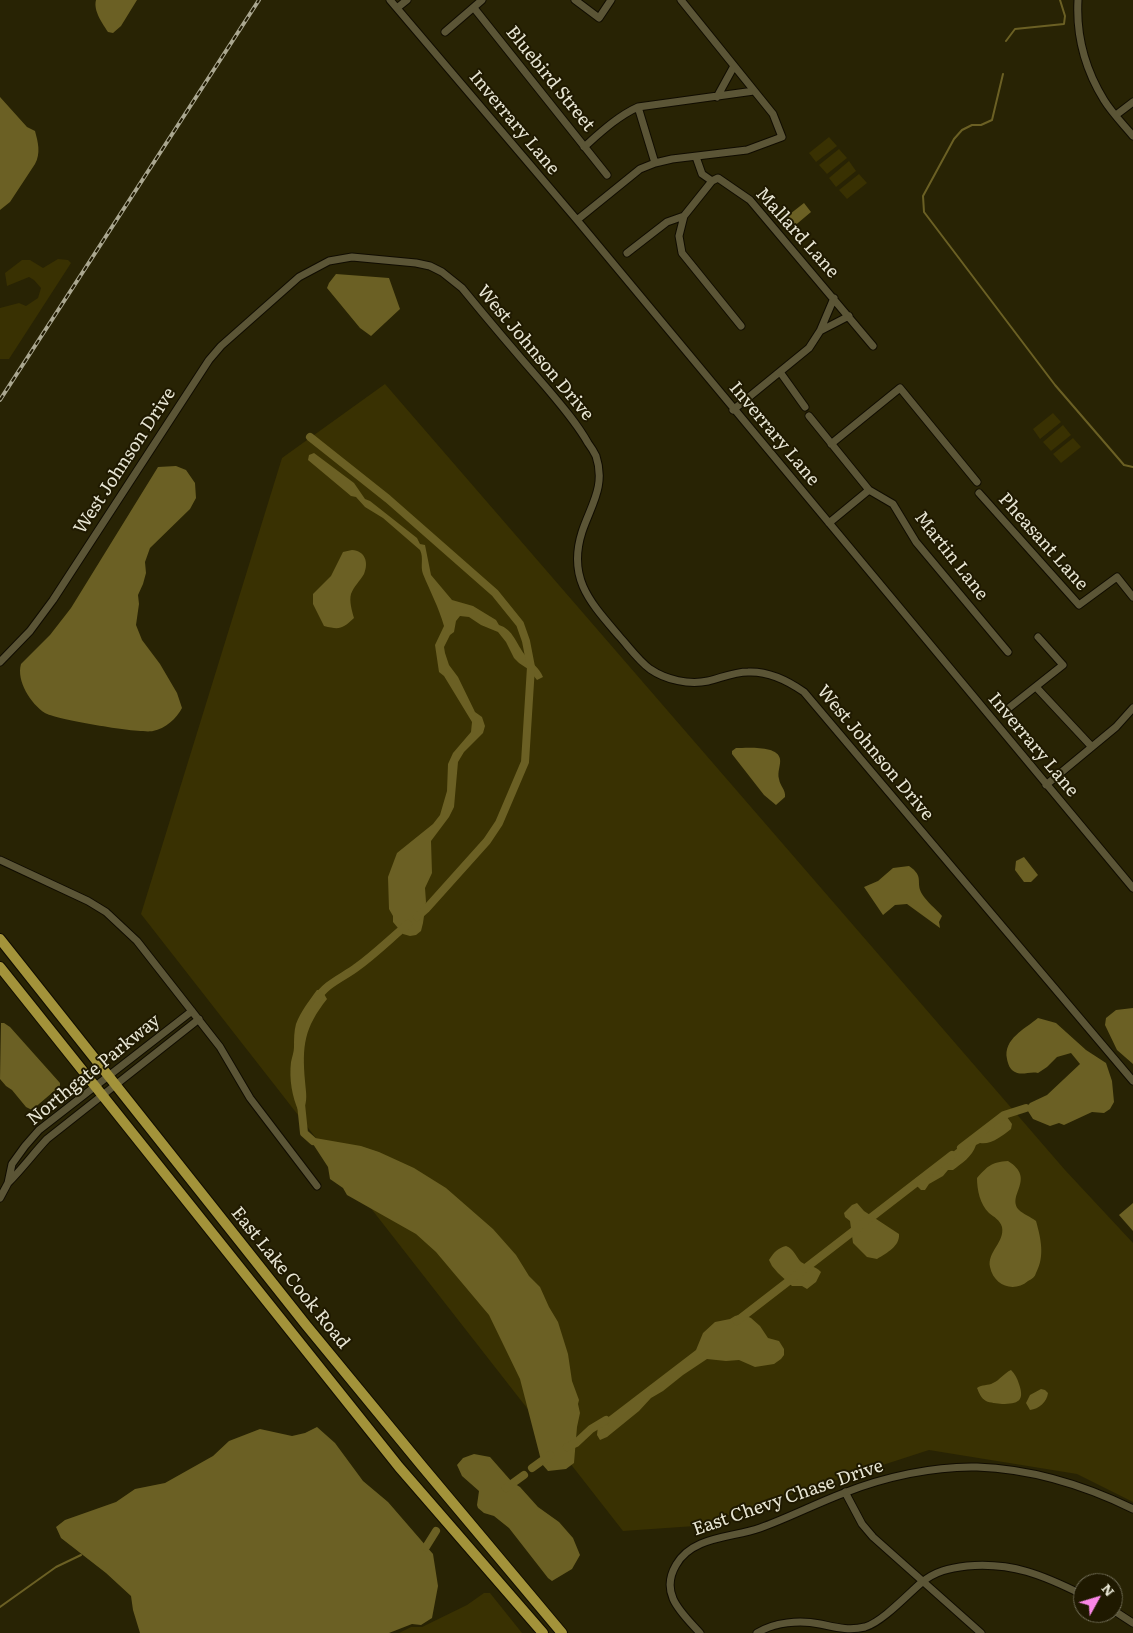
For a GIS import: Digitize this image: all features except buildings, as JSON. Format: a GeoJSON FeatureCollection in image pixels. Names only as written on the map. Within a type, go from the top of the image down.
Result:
{"type":"FeatureCollection","features":[{"type":"Feature","properties":{"kind":"main road","name":"East Lake Cook Road"},"geometry":{"type":"LineString","coordinates":[[0,939],[355,1385],[562,1633]]}},
{"type":"Feature","properties":{"kind":"main road","name":"East Lake Cook Road"},"geometry":{"type":"LineString","coordinates":[[0,967],[399,1467],[543,1633]]}},
{"type":"Feature","properties":{"kind":"main road"},"geometry":{"type":"LineString","coordinates":[[342,1395],[355,1385]]}},
{"type":"Feature","properties":{"kind":"street","name":"Inverrary Lane"},"geometry":{"type":"LineString","coordinates":[[390,0],[577,220],[733,410],[1133,888]]}},
{"type":"Feature","properties":{"kind":"street"},"geometry":{"type":"LineString","coordinates":[[397,8],[407,0]]}},
{"type":"Feature","properties":{"kind":"street"},"geometry":{"type":"LineString","coordinates":[[445,32],[482,0]]}},
{"type":"Feature","properties":{"kind":"street"},"geometry":{"type":"LineString","coordinates":[[575,0],[598,18],[610,0]]}},
{"type":"Feature","properties":{"kind":"street"},"geometry":{"type":"LineString","coordinates":[[577,220],[640,169],[672,159],[747,150],[782,137],[773,114],[681,0]]}},
{"type":"Feature","properties":{"kind":"street"},"geometry":{"type":"LineString","coordinates":[[1078,0],[1078,33],[1090,73],[1104,100],[1133,136]]}},
{"type":"Feature","properties":{"kind":"street","name":"Bluebird Street"},"geometry":{"type":"LineString","coordinates":[[474,8],[606,175]]}},
{"type":"Feature","properties":{"kind":"street"},"geometry":{"type":"LineString","coordinates":[[718,96],[734,66]]}},
{"type":"Feature","properties":{"kind":"street"},"geometry":{"type":"LineString","coordinates":[[584,146],[616,120],[629,111],[638,108],[754,91]]}},
{"type":"Feature","properties":{"kind":"street"},"geometry":{"type":"LineString","coordinates":[[1116,115],[1133,102]]}},
{"type":"Feature","properties":{"kind":"street"},"geometry":{"type":"LineString","coordinates":[[638,108],[655,163]]}},
{"type":"Feature","properties":{"kind":"street"},"geometry":{"type":"LineString","coordinates":[[696,157],[702,174],[712,181],[684,216],[679,236],[682,253],[741,326]]}},
{"type":"Feature","properties":{"kind":"street","name":"Mallard Lane"},"geometry":{"type":"LineString","coordinates":[[712,181],[718,178],[750,200],[834,298]]}},
{"type":"Feature","properties":{"kind":"street"},"geometry":{"type":"LineString","coordinates":[[627,253],[667,222],[684,216]]}},
{"type":"Feature","properties":{"kind":"street","name":"West Johnson Drive"},"geometry":{"type":"LineString","coordinates":[[0,662],[30,630],[53,600],[188,390],[221,346],[299,277],[329,261],[352,257],[430,266],[442,272],[462,288],[577,424],[595,456],[598,472],[598,494],[582,531],[578,557],[579,573],[583,588],[594,605],[641,660],[663,676],[683,682],[705,681],[738,672],[750,672],[784,679],[804,692],[1133,1081]]}},
{"type":"Feature","properties":{"kind":"street"},"geometry":{"type":"LineString","coordinates":[[733,410],[809,348],[820,331],[834,298],[873,346]]}},
{"type":"Feature","properties":{"kind":"street"},"geometry":{"type":"LineString","coordinates":[[820,331],[849,316]]}},
{"type":"Feature","properties":{"kind":"street"},"geometry":{"type":"LineString","coordinates":[[780,372],[805,407]]}},
{"type":"Feature","properties":{"kind":"street"},"geometry":{"type":"LineString","coordinates":[[831,444],[900,388],[977,482]]}},
{"type":"Feature","properties":{"kind":"street","name":"Martin Lane"},"geometry":{"type":"LineString","coordinates":[[809,416],[869,490],[893,504],[916,542],[1008,652]]}},
{"type":"Feature","properties":{"kind":"street"},"geometry":{"type":"LineString","coordinates":[[829,523],[869,490]]}},
{"type":"Feature","properties":{"kind":"street","name":"Pheasant Lane"},"geometry":{"type":"LineString","coordinates":[[979,493],[1079,605],[1117,577],[1133,597]]}},
{"type":"Feature","properties":{"kind":"street"},"geometry":{"type":"LineString","coordinates":[[1010,707],[1063,665],[1038,637]]}},
{"type":"Feature","properties":{"kind":"street"},"geometry":{"type":"LineString","coordinates":[[1036,687],[1092,747]]}},
{"type":"Feature","properties":{"kind":"street"},"geometry":{"type":"LineString","coordinates":[[1046,785],[1116,727],[1133,708]]}},
{"type":"Feature","properties":{"kind":"street"},"geometry":{"type":"LineString","coordinates":[[0,860],[88,901],[106,912],[137,942],[220,1046],[250,1098],[317,1186]]}},
{"type":"Feature","properties":{"kind":"street","name":"Northgate Parkway"},"geometry":{"type":"LineString","coordinates":[[0,1198],[8,1183],[12,1164],[39,1130],[192,1011]]}},
{"type":"Feature","properties":{"kind":"street","name":"Northgate Parkway"},"geometry":{"type":"LineString","coordinates":[[8,1183],[22,1170],[32,1155],[47,1139],[199,1019]]}},
{"type":"Feature","properties":{"kind":"street","name":"East Chevy Chase Drive"},"geometry":{"type":"LineString","coordinates":[[700,1633],[674,1602],[670,1589],[672,1576],[678,1561],[692,1547],[704,1542],[759,1528],[845,1492],[883,1480],[919,1472],[976,1467],[1021,1471],[1058,1479],[1086,1488],[1133,1509]]}},
{"type":"Feature","properties":{"kind":"street"},"geometry":{"type":"LineString","coordinates":[[845,1492],[862,1524],[873,1537],[981,1633]]}},
{"type":"Feature","properties":{"kind":"street"},"geometry":{"type":"LineString","coordinates":[[757,1633],[778,1624],[804,1622],[841,1631],[865,1630],[923,1581],[941,1570],[980,1565],[1001,1566],[1042,1576],[1073,1590]]}},
{"type":"Feature","properties":{"kind":"shaded area"},"geometry":{"type":"Polygon","coordinates":[[[96,0],[137,0],[121,26],[113,33],[108,32],[99,17],[95,4],[96,0]]]}},
{"type":"Feature","properties":{"kind":"shaded area"},"geometry":{"type":"Polygon","coordinates":[[[0,97],[27,127],[35,131],[38,152],[35,164],[10,202],[0,210],[0,97]]]}},
{"type":"Feature","properties":{"kind":"shaded area"},"geometry":{"type":"Polygon","coordinates":[[[829,137],[837,146],[816,162],[809,153],[829,137]]]}},
{"type":"Feature","properties":{"kind":"shaded area"},"geometry":{"type":"Polygon","coordinates":[[[839,149],[847,158],[827,174],[819,165],[839,149]]]}},
{"type":"Feature","properties":{"kind":"shaded area"},"geometry":{"type":"Polygon","coordinates":[[[849,161],[856,171],[836,187],[829,178],[849,161]]]}},
{"type":"Feature","properties":{"kind":"shaded area"},"geometry":{"type":"Polygon","coordinates":[[[859,174],[867,183],[847,199],[839,190],[859,174]]]}},
{"type":"Feature","properties":{"kind":"shaded area"},"geometry":{"type":"Polygon","coordinates":[[[804,203],[811,212],[792,228],[778,212],[783,207],[790,214],[804,203]]]}},
{"type":"Feature","properties":{"kind":"shaded area"},"geometry":{"type":"Polygon","coordinates":[[[58,259],[68,260],[71,263],[9,359],[0,359],[0,308],[19,303],[26,306],[38,298],[41,288],[29,277],[7,286],[5,273],[22,260],[30,260],[43,268],[58,259]]]}},
{"type":"Feature","properties":{"kind":"shaded area"},"geometry":{"type":"Polygon","coordinates":[[[336,274],[389,278],[400,309],[371,336],[360,328],[327,288],[336,274]]]}},
{"type":"Feature","properties":{"kind":"shaded area"},"geometry":{"type":"Polygon","coordinates":[[[385,384],[1065,1170],[1133,1243],[1133,1502],[1077,1474],[929,1450],[695,1526],[623,1531],[141,914],[282,458],[385,384]]]}},
{"type":"Feature","properties":{"kind":"shaded area"},"geometry":{"type":"Polygon","coordinates":[[[1053,413],[1061,422],[1040,439],[1033,429],[1053,413]]]}},
{"type":"Feature","properties":{"kind":"shaded area"},"geometry":{"type":"Polygon","coordinates":[[[1063,425],[1071,435],[1051,451],[1043,442],[1063,425]]]}},
{"type":"Feature","properties":{"kind":"shaded area"},"geometry":{"type":"Polygon","coordinates":[[[1073,438],[1081,447],[1061,463],[1053,454],[1073,438]]]}},
{"type":"Feature","properties":{"kind":"shaded area"},"geometry":{"type":"Polygon","coordinates":[[[314,453],[354,483],[365,499],[417,538],[420,544],[425,545],[431,575],[452,600],[473,606],[508,630],[543,677],[537,680],[528,669],[514,658],[506,642],[498,632],[481,625],[469,617],[460,616],[456,621],[454,632],[450,635],[444,647],[445,653],[449,665],[458,677],[475,712],[482,717],[485,726],[483,733],[464,752],[458,762],[454,807],[431,841],[432,873],[425,888],[426,902],[421,931],[416,935],[403,934],[393,922],[393,916],[389,909],[388,877],[397,853],[433,824],[440,815],[447,791],[448,764],[453,753],[471,732],[472,722],[444,676],[439,672],[435,645],[444,626],[423,574],[420,550],[383,518],[365,507],[356,497],[351,496],[308,460],[309,455],[314,453]]]}},
{"type":"Feature","properties":{"kind":"shaded area"},"geometry":{"type":"Polygon","coordinates":[[[176,466],[186,470],[195,483],[196,498],[190,509],[150,548],[145,562],[146,573],[138,595],[139,604],[136,625],[142,640],[160,664],[177,693],[182,708],[174,719],[153,731],[116,728],[80,722],[45,713],[30,698],[23,685],[20,671],[21,664],[50,635],[71,608],[158,467],[176,466]]]}},
{"type":"Feature","properties":{"kind":"shaded area"},"geometry":{"type":"Polygon","coordinates":[[[352,550],[360,552],[366,561],[364,574],[350,597],[354,618],[340,628],[324,626],[313,604],[313,594],[331,576],[343,552],[352,550]]]}},
{"type":"Feature","properties":{"kind":"shaded area"},"geometry":{"type":"Polygon","coordinates":[[[736,748],[768,749],[778,755],[780,759],[779,776],[785,797],[776,805],[764,795],[732,754],[732,751],[736,748]]]}},
{"type":"Feature","properties":{"kind":"shaded area"},"geometry":{"type":"Polygon","coordinates":[[[1024,857],[1038,875],[1031,882],[1024,882],[1015,870],[1016,861],[1024,857]]]}},
{"type":"Feature","properties":{"kind":"shaded area"},"geometry":{"type":"Polygon","coordinates":[[[909,866],[917,873],[922,894],[942,916],[939,922],[940,928],[907,904],[895,905],[883,915],[864,887],[878,881],[893,868],[909,866]]]}},
{"type":"Feature","properties":{"kind":"shaded area"},"geometry":{"type":"Polygon","coordinates":[[[317,990],[324,994],[327,999],[313,1019],[306,1038],[304,1069],[306,1100],[303,1112],[299,1112],[293,1094],[290,1075],[295,1029],[305,1006],[317,990]]]}},
{"type":"Feature","properties":{"kind":"shaded area"},"geometry":{"type":"Polygon","coordinates":[[[1133,1008],[1133,1064],[1117,1050],[1105,1025],[1106,1018],[1116,1010],[1133,1008]]]}},
{"type":"Feature","properties":{"kind":"shaded area"},"geometry":{"type":"Polygon","coordinates":[[[1038,1018],[1056,1023],[1086,1050],[1106,1063],[1112,1081],[1114,1102],[1110,1109],[1104,1113],[1092,1112],[1064,1125],[1059,1123],[1050,1126],[1033,1119],[1026,1108],[1030,1103],[1047,1095],[1080,1064],[1071,1053],[1057,1057],[1038,1073],[1020,1074],[1012,1070],[1007,1059],[1008,1046],[1016,1035],[1038,1018]]]}},
{"type":"Feature","properties":{"kind":"shaded area"},"geometry":{"type":"Polygon","coordinates":[[[1,1023],[10,1027],[60,1083],[60,1086],[32,1110],[26,1107],[0,1079],[1,1023]]]}},
{"type":"Feature","properties":{"kind":"shaded area"},"geometry":{"type":"Polygon","coordinates":[[[1007,1117],[1012,1124],[1008,1132],[992,1141],[976,1145],[966,1159],[953,1170],[948,1170],[943,1176],[929,1184],[925,1190],[921,1190],[917,1186],[915,1179],[934,1165],[940,1166],[945,1163],[945,1158],[966,1142],[971,1143],[976,1138],[975,1134],[982,1128],[1007,1117]]]}},
{"type":"Feature","properties":{"kind":"shaded area"},"geometry":{"type":"Polygon","coordinates":[[[315,1138],[361,1146],[414,1168],[446,1188],[493,1229],[516,1255],[529,1276],[540,1287],[558,1322],[568,1354],[572,1381],[579,1400],[580,1413],[574,1463],[566,1469],[548,1471],[542,1464],[520,1379],[489,1315],[436,1252],[416,1234],[347,1195],[343,1188],[330,1179],[328,1167],[313,1144],[315,1138]]]}},
{"type":"Feature","properties":{"kind":"shaded area"},"geometry":{"type":"Polygon","coordinates":[[[1008,1161],[1020,1174],[1021,1180],[1016,1204],[1019,1210],[1036,1221],[1041,1247],[1039,1267],[1034,1277],[1017,1287],[1005,1286],[992,1274],[990,1267],[991,1257],[1001,1237],[1002,1227],[983,1205],[978,1192],[977,1178],[990,1165],[1008,1161]]]}},
{"type":"Feature","properties":{"kind":"shaded area"},"geometry":{"type":"Polygon","coordinates":[[[857,1203],[864,1211],[899,1234],[895,1246],[877,1259],[867,1257],[853,1243],[850,1221],[845,1217],[844,1213],[857,1203]]]}},
{"type":"Feature","properties":{"kind":"shaded area"},"geometry":{"type":"Polygon","coordinates":[[[1133,1203],[1133,1231],[1119,1215],[1133,1203]]]}},
{"type":"Feature","properties":{"kind":"shaded area"},"geometry":{"type":"Polygon","coordinates":[[[786,1246],[793,1251],[801,1262],[821,1272],[816,1282],[807,1289],[802,1286],[792,1286],[778,1273],[769,1260],[776,1251],[786,1246]]]}},
{"type":"Feature","properties":{"kind":"shaded area"},"geometry":{"type":"Polygon","coordinates":[[[742,1314],[751,1318],[760,1326],[768,1338],[779,1341],[784,1349],[784,1355],[781,1359],[774,1364],[755,1367],[739,1360],[707,1359],[651,1398],[639,1411],[607,1437],[600,1440],[597,1435],[598,1425],[696,1350],[703,1333],[715,1322],[742,1314]]]}},
{"type":"Feature","properties":{"kind":"shaded area"},"geometry":{"type":"Polygon","coordinates":[[[1011,1370],[1017,1378],[1021,1390],[1019,1400],[1002,1404],[988,1402],[979,1394],[977,1388],[995,1382],[1011,1370]]]}},
{"type":"Feature","properties":{"kind":"shaded area"},"geometry":{"type":"Polygon","coordinates":[[[1041,1389],[1048,1393],[1046,1399],[1039,1407],[1030,1410],[1026,1403],[1030,1395],[1041,1389]]]}},
{"type":"Feature","properties":{"kind":"shaded area"},"geometry":{"type":"Polygon","coordinates":[[[317,1427],[335,1443],[363,1481],[388,1502],[433,1554],[438,1586],[432,1618],[421,1625],[412,1624],[389,1633],[140,1633],[131,1596],[106,1573],[61,1538],[56,1527],[65,1520],[116,1502],[135,1489],[165,1483],[213,1456],[229,1441],[260,1429],[292,1436],[305,1433],[317,1427]]]}},
{"type":"Feature","properties":{"kind":"shaded area"},"geometry":{"type":"Polygon","coordinates":[[[474,1454],[490,1457],[512,1482],[520,1487],[538,1507],[559,1522],[573,1538],[580,1555],[572,1569],[552,1581],[509,1528],[494,1516],[484,1513],[478,1508],[479,1491],[462,1476],[457,1465],[463,1458],[474,1454]]]}},
{"type":"Feature","properties":{"kind":"shaded area"},"geometry":{"type":"Polygon","coordinates":[[[484,1593],[490,1593],[522,1633],[399,1633],[411,1627],[422,1627],[467,1605],[484,1593]]]}},
{"type":"Feature","properties":{"kind":"waterway"},"geometry":{"type":"LineString","coordinates":[[1006,41],[1015,29],[1064,24],[1065,16],[1060,0]]}},
{"type":"Feature","properties":{"kind":"waterway"},"geometry":{"type":"LineString","coordinates":[[1003,74],[992,120],[981,125],[972,125],[962,130],[954,139],[923,196],[924,212],[1055,385],[1124,465],[1133,467]]}},
{"type":"Feature","properties":{"kind":"waterway"},"geometry":{"type":"LineString","coordinates":[[310,437],[388,499],[495,593],[520,624],[526,641],[531,667],[525,762],[499,823],[487,841],[417,917]]}},
{"type":"Feature","properties":{"kind":"waterway"},"geometry":{"type":"LineString","coordinates":[[317,999],[325,989],[364,962],[408,924]]}},
{"type":"Feature","properties":{"kind":"waterway"},"geometry":{"type":"LineString","coordinates":[[301,1104],[304,1133],[313,1141]]}},
{"type":"Feature","properties":{"kind":"waterway"},"geometry":{"type":"LineString","coordinates":[[961,1148],[1004,1115],[1026,1108]]}},
{"type":"Feature","properties":{"kind":"waterway"},"geometry":{"type":"LineString","coordinates":[[737,1321],[952,1155]]}},
{"type":"Feature","properties":{"kind":"waterway"},"geometry":{"type":"LineString","coordinates":[[567,1447],[576,1443],[591,1429],[606,1420]]}},
{"type":"Feature","properties":{"kind":"waterway"},"geometry":{"type":"LineString","coordinates":[[532,1468],[550,1455]]}},
{"type":"Feature","properties":{"kind":"waterway"},"geometry":{"type":"LineString","coordinates":[[506,1488],[524,1475]]}},
{"type":"Feature","properties":{"kind":"waterway"},"geometry":{"type":"LineString","coordinates":[[426,1547],[436,1531]]}},
{"type":"Feature","properties":{"kind":"waterway"},"geometry":{"type":"LineString","coordinates":[[0,1607],[56,1567],[81,1555]]}},
{"type":"Feature","properties":{"kind":"railway"},"geometry":{"type":"LineString","coordinates":[[0,400],[259,0]]}}]}
